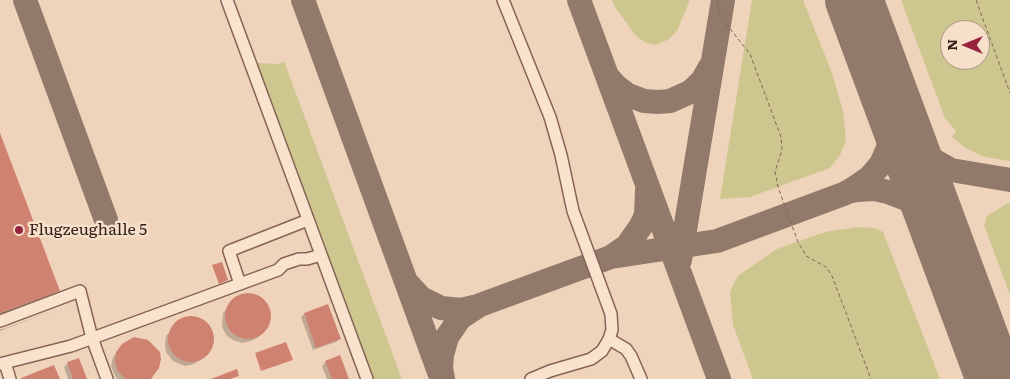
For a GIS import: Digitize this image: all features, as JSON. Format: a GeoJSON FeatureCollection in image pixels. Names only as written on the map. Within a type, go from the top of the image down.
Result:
{"type":"FeatureCollection","features":[{"type":"Feature","properties":{"kind":"lane"},"geometry":{"type":"LineString","coordinates":[[227,0],[367,379]]}},
{"type":"Feature","properties":{"kind":"lane"},"geometry":{"type":"LineString","coordinates":[[503,0],[550,117],[574,211],[611,314],[612,330],[602,351],[591,359],[550,371],[531,379]]}},
{"type":"Feature","properties":{"kind":"lane"},"geometry":{"type":"LineString","coordinates":[[240,284],[228,251],[308,220]]}},
{"type":"Feature","properties":{"kind":"lane"},"geometry":{"type":"LineString","coordinates":[[10,379],[2,364],[64,348],[278,270],[284,264],[321,255]]}},
{"type":"Feature","properties":{"kind":"lane"},"geometry":{"type":"LineString","coordinates":[[0,321],[80,291],[92,338],[107,379]]}},
{"type":"Feature","properties":{"kind":"lane"},"geometry":{"type":"LineString","coordinates":[[609,339],[626,349],[641,379]]}},
{"type":"Feature","properties":{"kind":"path"},"geometry":{"type":"LineString","coordinates":[[717,0],[720,16],[750,54],[781,136],[782,150],[774,172],[798,242],[806,256],[826,268],[832,276],[871,379]]}},
{"type":"Feature","properties":{"kind":"path"},"geometry":{"type":"LineString","coordinates":[[976,0],[1010,93]]}},
{"type":"Feature","properties":{"kind":"shaded area"},"geometry":{"type":"Polygon","coordinates":[[[612,0],[690,0],[677,31],[669,39],[656,45],[646,43],[636,36],[612,0]]]}},
{"type":"Feature","properties":{"kind":"shaded area"},"geometry":{"type":"Polygon","coordinates":[[[752,0],[803,0],[832,73],[843,111],[846,141],[840,155],[830,168],[750,197],[720,199],[752,0]]]}},
{"type":"Feature","properties":{"kind":"shaded area"},"geometry":{"type":"Polygon","coordinates":[[[901,0],[1010,0],[1010,161],[984,157],[964,147],[952,137],[956,131],[945,118],[901,0]]]}},
{"type":"Feature","properties":{"kind":"shaded area"},"geometry":{"type":"Polygon","coordinates":[[[284,61],[402,379],[374,379],[257,63],[279,64],[284,61]]]}},
{"type":"Feature","properties":{"kind":"shaded area"},"geometry":{"type":"Polygon","coordinates":[[[1010,203],[1010,295],[984,225],[987,216],[1010,203]]]}},
{"type":"Feature","properties":{"kind":"shaded area"},"geometry":{"type":"Polygon","coordinates":[[[857,227],[875,228],[883,232],[940,379],[753,379],[733,325],[730,292],[736,279],[777,249],[825,232],[857,227]]]}},
{"type":"Feature","properties":{"kind":"building","name":"Flugzeughalle 5"},"geometry":{"type":"Polygon","coordinates":[[[0,133],[60,291],[0,313],[0,133]]]}},
{"type":"Feature","properties":{"kind":"building"},"geometry":{"type":"Polygon","coordinates":[[[222,262],[228,280],[219,284],[212,265],[222,262]]]}},
{"type":"Feature","properties":{"kind":"building"},"geometry":{"type":"Polygon","coordinates":[[[248,293],[261,297],[267,303],[271,316],[267,329],[261,335],[248,339],[235,335],[229,329],[225,316],[229,303],[235,297],[248,293]]]}},
{"type":"Feature","properties":{"kind":"building"},"geometry":{"type":"Polygon","coordinates":[[[328,304],[341,339],[316,348],[304,313],[328,304]]]}},
{"type":"Feature","properties":{"kind":"building"},"geometry":{"type":"Polygon","coordinates":[[[191,316],[204,320],[210,326],[214,339],[210,352],[204,358],[191,362],[178,358],[172,352],[168,339],[172,326],[178,320],[191,316]]]}},
{"type":"Feature","properties":{"kind":"building"},"geometry":{"type":"Polygon","coordinates":[[[134,337],[148,340],[160,352],[159,368],[151,379],[125,379],[117,370],[116,352],[122,344],[134,337]]]}},
{"type":"Feature","properties":{"kind":"building"},"geometry":{"type":"Polygon","coordinates":[[[286,342],[293,360],[261,371],[255,353],[286,342]]]}},
{"type":"Feature","properties":{"kind":"building"},"geometry":{"type":"Polygon","coordinates":[[[340,355],[349,379],[332,379],[325,361],[340,355]]]}},
{"type":"Feature","properties":{"kind":"building"},"geometry":{"type":"Polygon","coordinates":[[[79,358],[87,379],[73,379],[67,362],[79,358]]]}},
{"type":"Feature","properties":{"kind":"building"},"geometry":{"type":"Polygon","coordinates":[[[54,365],[60,379],[21,379],[21,378],[54,365]]]}},
{"type":"Feature","properties":{"kind":"building"},"geometry":{"type":"Polygon","coordinates":[[[237,369],[239,376],[230,379],[211,379],[237,369]]]}},
{"type":"Feature","properties":{"kind":"taxiway"},"geometry":{"type":"LineString","coordinates":[[25,0],[106,220]]}},
{"type":"Feature","properties":{"kind":"taxiway"},"geometry":{"type":"LineString","coordinates":[[303,0],[439,372]]}},
{"type":"Feature","properties":{"kind":"taxiway"},"geometry":{"type":"LineString","coordinates":[[579,0],[719,379]]}},
{"type":"Feature","properties":{"kind":"taxiway"},"geometry":{"type":"LineString","coordinates":[[680,260],[723,0]]}},
{"type":"Feature","properties":{"kind":"taxiway"},"geometry":{"type":"LineString","coordinates":[[842,0],[883,80]]}},
{"type":"Feature","properties":{"kind":"taxiway"},"geometry":{"type":"LineString","coordinates":[[608,77],[628,95],[644,101],[670,101],[690,92],[702,81],[710,67]]}},
{"type":"Feature","properties":{"kind":"taxiway"},"geometry":{"type":"LineString","coordinates":[[443,379],[441,368],[442,355],[447,337],[460,318],[480,305],[611,257],[717,241],[846,193],[857,186],[870,177],[881,164],[888,148],[892,120],[887,88]]}},
{"type":"Feature","properties":{"kind":"taxiway"},"geometry":{"type":"LineString","coordinates":[[895,111],[908,136],[922,152],[935,161],[951,170],[1010,180]]}},
{"type":"Feature","properties":{"kind":"taxiway"},"geometry":{"type":"LineString","coordinates":[[847,192],[875,189],[909,200],[929,217],[949,254]]}},
{"type":"Feature","properties":{"kind":"taxiway"},"geometry":{"type":"LineString","coordinates":[[611,257],[627,246],[641,226],[646,215],[647,190]]}},
{"type":"Feature","properties":{"kind":"taxiway"},"geometry":{"type":"LineString","coordinates":[[408,284],[421,298],[441,308],[461,310],[478,306]]}},
{"type":"Feature","properties":{"kind":"runway"},"geometry":{"type":"LineString","coordinates":[[854,0],[995,379]]}},
{"type":"Feature","properties":{"kind":"place","name":"Flugzeughalle 5"},"geometry":{"type":"Point","coordinates":[19,230]}}]}
